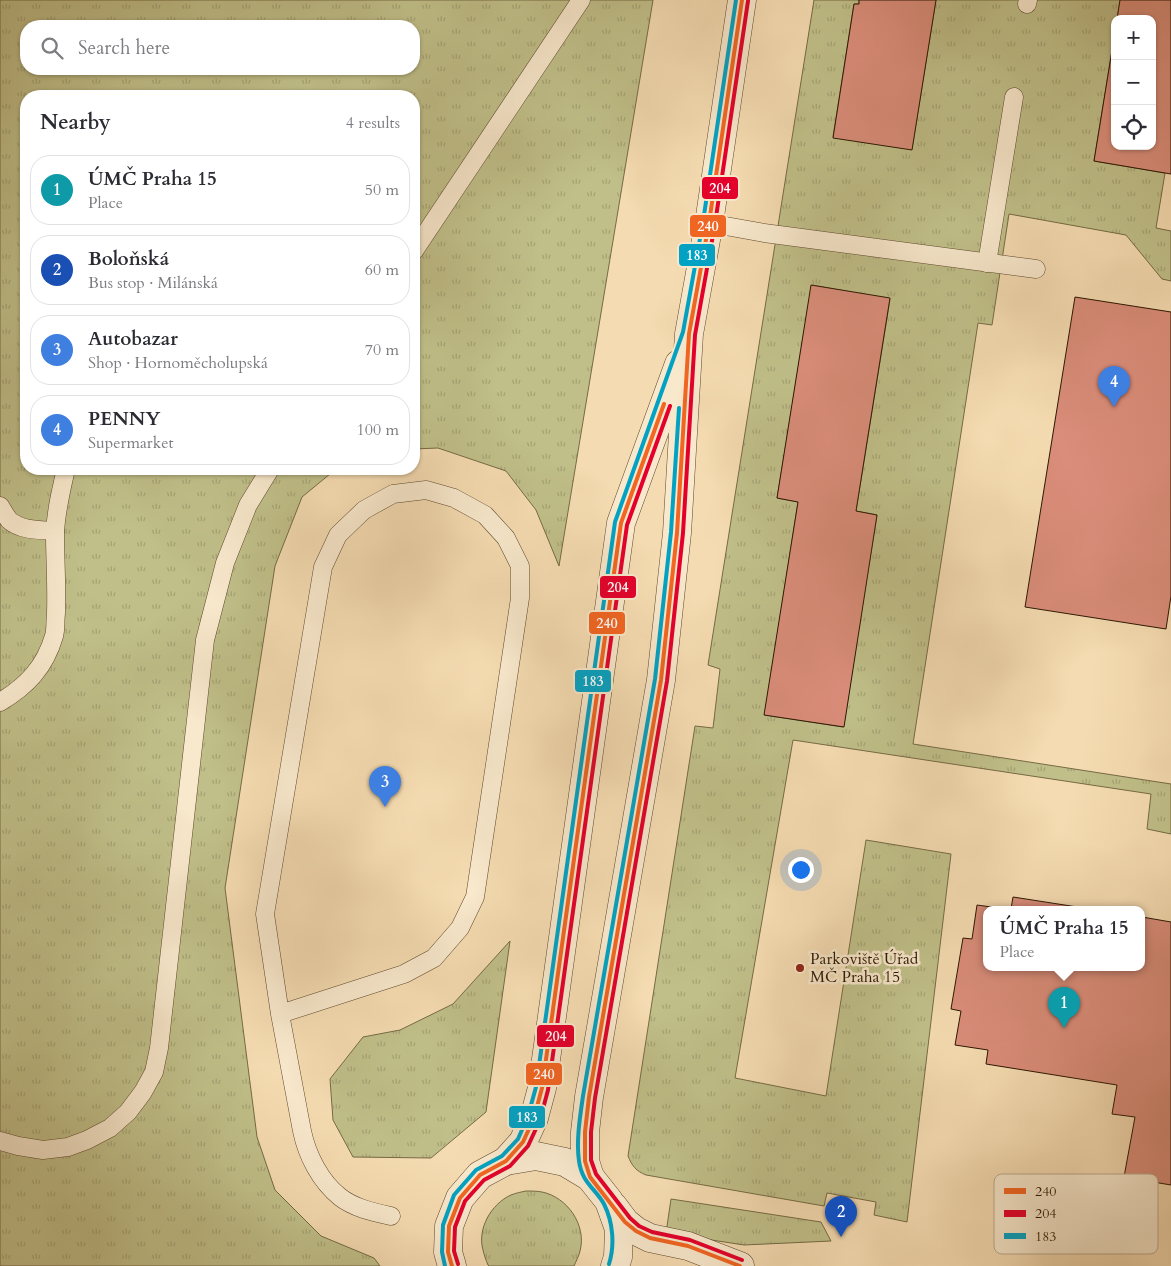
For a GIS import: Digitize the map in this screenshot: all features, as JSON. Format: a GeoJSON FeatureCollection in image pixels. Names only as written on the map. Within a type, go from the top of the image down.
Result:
{"type":"FeatureCollection","features":[{"type":"Feature","properties":{"kind":"street"},"geometry":{"type":"LineString","coordinates":[[590,1177],[585,1161],[585,1132],[589,1097],[661,680],[677,533],[689,334],[709,223],[742,0]]}},
{"type":"Feature","properties":{"kind":"street"},"geometry":{"type":"LineString","coordinates":[[506,1161],[523,1142],[534,1118],[542,1088],[622,523],[689,334]]}},
{"type":"Feature","properties":{"kind":"street"},"geometry":{"type":"LineString","coordinates":[[452,1266],[448,1252],[449,1226],[460,1198],[480,1175],[506,1161],[536,1156],[565,1162],[590,1177],[625,1222],[636,1231],[650,1238],[688,1246],[740,1266]]}},
{"type":"Feature","properties":{"kind":"street"},"geometry":{"type":"LineString","coordinates":[[609,1201],[619,1229],[618,1256],[615,1266]]}},
{"type":"Feature","properties":{"kind":"lane"},"geometry":{"type":"LineString","coordinates":[[420,242],[582,0]]}},
{"type":"Feature","properties":{"kind":"lane"},"geometry":{"type":"LineString","coordinates":[[987,263],[1014,96]]}},
{"type":"Feature","properties":{"kind":"lane"},"geometry":{"type":"LineString","coordinates":[[709,223],[764,233],[1036,269]]}},
{"type":"Feature","properties":{"kind":"lane"},"geometry":{"type":"LineString","coordinates":[[0,702],[10,697],[30,681],[46,658],[54,634],[56,600],[55,531],[58,503],[65,475]]}},
{"type":"Feature","properties":{"kind":"lane"},"geometry":{"type":"LineString","coordinates":[[0,1141],[44,1150],[68,1147],[86,1140],[110,1128],[128,1112],[143,1092],[154,1072],[160,1048],[205,640],[225,563],[248,505],[266,475]]}},
{"type":"Feature","properties":{"kind":"lane"},"geometry":{"type":"LineString","coordinates":[[280,1014],[404,974],[434,958],[460,928],[475,897],[520,598],[520,566],[506,538],[485,515],[454,498],[426,490],[393,494],[364,510],[338,536],[322,566],[266,914],[280,1014],[305,1143],[312,1161],[323,1180],[340,1197],[373,1212],[391,1216]]}},
{"type":"Feature","properties":{"kind":"lane"},"geometry":{"type":"LineString","coordinates":[[0,506],[10,520],[20,526],[36,530],[55,531]]}},
{"type":"Feature","properties":{"kind":"green space"},"geometry":{"type":"Polygon","coordinates":[[[0,0],[653,0],[559,566],[536,510],[506,471],[438,448],[420,449],[420,90],[20,90],[20,475],[329,475],[302,497],[275,566],[225,888],[257,1137],[275,1190],[321,1236],[374,1258],[380,1266],[0,1266],[0,0]]]}},
{"type":"Feature","properties":{"kind":"green space"},"geometry":{"type":"Polygon","coordinates":[[[814,0],[859,0],[859,4],[854,4],[833,137],[912,149],[936,0],[1120,0],[1118,15],[1111,15],[1111,57],[1094,161],[1165,173],[1156,228],[1171,231],[1171,281],[1162,279],[1126,235],[1009,214],[992,325],[978,323],[913,744],[1171,784],[1171,834],[1147,829],[1151,794],[793,740],[735,1078],[826,1096],[866,840],[951,854],[907,1222],[874,1215],[876,1202],[827,1193],[824,1206],[646,1175],[635,1168],[628,1156],[695,726],[713,728],[720,669],[708,665],[814,0]],[[812,285],[777,498],[798,502],[765,715],[843,727],[877,515],[856,511],[890,299],[812,285]]]}},
{"type":"Feature","properties":{"kind":"green space"},"geometry":{"type":"Polygon","coordinates":[[[510,941],[486,1112],[431,1158],[353,1157],[333,1120],[330,1079],[363,1037],[400,1030],[453,1004],[510,941]]]}},
{"type":"Feature","properties":{"kind":"green space"},"geometry":{"type":"Polygon","coordinates":[[[526,1191],[551,1195],[567,1206],[573,1214],[581,1232],[580,1253],[574,1266],[488,1265],[482,1242],[482,1234],[487,1218],[497,1204],[504,1199],[513,1194],[526,1191]]]}},
{"type":"Feature","properties":{"kind":"green space"},"geometry":{"type":"Polygon","coordinates":[[[671,1199],[821,1222],[831,1241],[744,1245],[666,1233],[671,1199]]]}},
{"type":"Feature","properties":{"kind":"building"},"geometry":{"type":"Polygon","coordinates":[[[859,0],[936,0],[912,150],[833,138],[854,4],[859,4],[859,0]]]}},
{"type":"Feature","properties":{"kind":"building"},"geometry":{"type":"Polygon","coordinates":[[[1120,0],[1171,0],[1171,174],[1094,161],[1111,57],[1111,150],[1156,150],[1156,15],[1118,15],[1120,0]]]}},
{"type":"Feature","properties":{"kind":"building"},"geometry":{"type":"Polygon","coordinates":[[[811,285],[890,298],[856,511],[877,515],[844,727],[764,715],[798,502],[777,498],[811,285]]]}},
{"type":"Feature","properties":{"kind":"building"},"geometry":{"type":"Polygon","coordinates":[[[1075,297],[1171,312],[1171,596],[1166,629],[1025,607],[1075,297]]]}},
{"type":"Feature","properties":{"kind":"building"},"geometry":{"type":"Polygon","coordinates":[[[1013,897],[1071,906],[1012,906],[1013,897]]]}},
{"type":"Feature","properties":{"kind":"building"},"geometry":{"type":"Polygon","coordinates":[[[977,905],[984,906],[983,971],[1145,971],[1145,918],[1171,922],[1171,1185],[1158,1183],[1158,1174],[1125,1174],[1135,1117],[1112,1114],[1117,1085],[986,1064],[988,1050],[955,1045],[961,1011],[951,1009],[963,938],[972,939],[977,905]]]}},
{"type":"Feature","properties":{"kind":"transit line","name":"183"},"geometry":{"type":"LineString","coordinates":[[445,1266],[442,1252],[443,1225],[454,1195],[476,1170],[502,1156],[518,1139],[528,1116],[536,1087],[615,522],[683,332],[703,222],[736,0]]}},
{"type":"Feature","properties":{"kind":"transit line","name":"240"},"geometry":{"type":"LineString","coordinates":[[740,1266],[688,1246],[650,1238],[636,1231],[625,1222],[590,1177],[585,1161],[585,1132],[589,1097],[661,680],[677,533],[689,334],[709,223],[742,0]]}},
{"type":"Feature","properties":{"kind":"transit line","name":"204"},"geometry":{"type":"LineString","coordinates":[[742,1260],[690,1240],[652,1232],[639,1226],[630,1218],[596,1174],[591,1160],[591,1132],[595,1098],[667,681],[683,533],[695,335],[715,224],[748,1]]}},
{"type":"Feature","properties":{"kind":"transit line","name":"240"},"geometry":{"type":"LineString","coordinates":[[452,1266],[448,1252],[449,1226],[460,1198],[480,1175],[506,1161],[523,1142],[534,1118],[542,1088],[621,523],[664,404]]}},
{"type":"Feature","properties":{"kind":"transit line","name":"204"},"geometry":{"type":"LineString","coordinates":[[458,1264],[454,1251],[455,1227],[465,1201],[484,1180],[510,1166],[528,1146],[540,1120],[548,1090],[627,525],[670,406]]}},
{"type":"Feature","properties":{"kind":"transit line","name":"183"},"geometry":{"type":"LineString","coordinates":[[609,1264],[612,1241],[611,1226],[604,1204],[586,1180],[581,1169],[578,1153],[579,1129],[583,1096],[655,679],[671,532],[679,408]]}},
{"type":"Feature","properties":{"kind":"place","name":"PENNY"},"geometry":{"type":"Point","coordinates":[1114,407]}},
{"type":"Feature","properties":{"kind":"place","name":"Autobazar"},"geometry":{"type":"Point","coordinates":[385,807]}},
{"type":"Feature","properties":{"kind":"place","name":"Parkoviště Úřad MČ Praha 15"},"geometry":{"type":"Point","coordinates":[800,968]}},
{"type":"Feature","properties":{"kind":"place","name":"ÚMČ Praha 15"},"geometry":{"type":"Point","coordinates":[1064,1028]}},
{"type":"Feature","properties":{"kind":"place","name":"Boloňská"},"geometry":{"type":"Point","coordinates":[841,1237]}}]}
